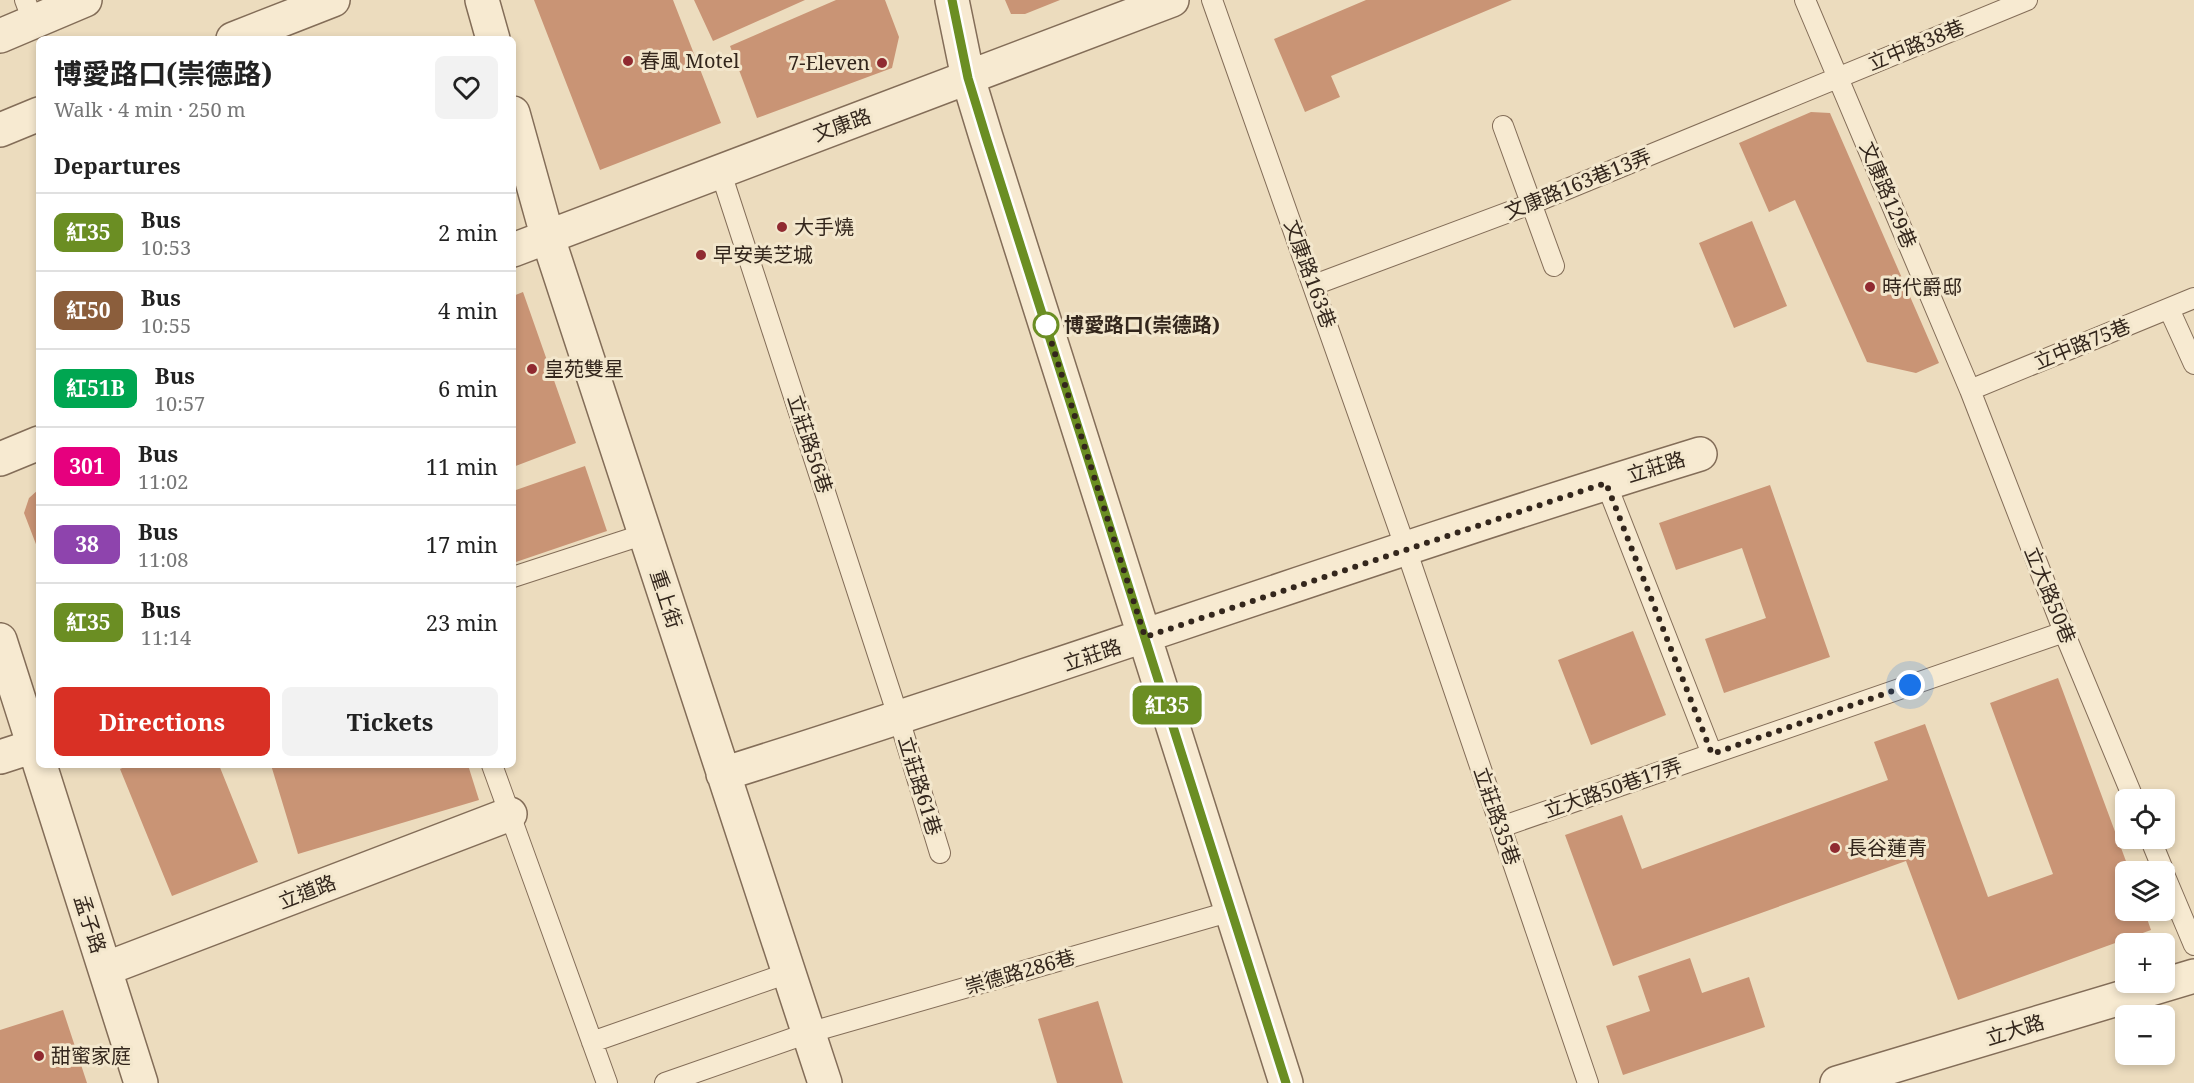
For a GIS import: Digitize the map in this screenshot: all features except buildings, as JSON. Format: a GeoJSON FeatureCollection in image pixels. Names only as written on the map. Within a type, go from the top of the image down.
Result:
{"type":"FeatureCollection","features":[{"type":"Feature","properties":{"kind":"street"},"geometry":{"type":"LineString","coordinates":[[0,36],[29,11],[85,0]]}},
{"type":"Feature","properties":{"kind":"street"},"geometry":{"type":"LineString","coordinates":[[241,36],[333,0]]}},
{"type":"Feature","properties":{"kind":"street"},"geometry":{"type":"LineString","coordinates":[[482,0],[492,36]]}},
{"type":"Feature","properties":{"kind":"street"},"geometry":{"type":"LineString","coordinates":[[952,0],[968,78],[1286,1083]]}},
{"type":"Feature","properties":{"kind":"street","name":"文康路"},"geometry":{"type":"LineString","coordinates":[[516,248],[1172,0]]}},
{"type":"Feature","properties":{"kind":"street"},"geometry":{"type":"LineString","coordinates":[[0,130],[36,115]]}},
{"type":"Feature","properties":{"kind":"street","name":"重上街"},"geometry":{"type":"LineString","coordinates":[[516,124],[547,235],[825,1083]]}},
{"type":"Feature","properties":{"kind":"street"},"geometry":{"type":"LineString","coordinates":[[0,459],[36,444]]}},
{"type":"Feature","properties":{"kind":"street","name":"立莊路"},"geometry":{"type":"LineString","coordinates":[[723,774],[899,719],[1406,549],[1700,454]]}},
{"type":"Feature","properties":{"kind":"street","name":"孟子路"},"geometry":{"type":"LineString","coordinates":[[0,640],[36,749]]}},
{"type":"Feature","properties":{"kind":"street"},"geometry":{"type":"LineString","coordinates":[[0,756],[36,755]]}},
{"type":"Feature","properties":{"kind":"street","name":"孟子路"},"geometry":{"type":"LineString","coordinates":[[42,768],[141,1083]]}},
{"type":"Feature","properties":{"kind":"street","name":"立道路"},"geometry":{"type":"LineString","coordinates":[[105,969],[510,814]]}},
{"type":"Feature","properties":{"kind":"street","name":"立大路"},"geometry":{"type":"LineString","coordinates":[[1837,1083],[2194,976]]}},
{"type":"Feature","properties":{"kind":"lane","name":"文康路163巷"},"geometry":{"type":"LineString","coordinates":[[1212,0],[1406,549]]}},
{"type":"Feature","properties":{"kind":"lane","name":"文康路129巷"},"geometry":{"type":"LineString","coordinates":[[1805,0],[1970,390]]}},
{"type":"Feature","properties":{"kind":"lane","name":"立中路38巷"},"geometry":{"type":"LineString","coordinates":[[1839,77],[2027,0]]}},
{"type":"Feature","properties":{"kind":"lane","name":"文康路163巷13弄"},"geometry":{"type":"LineString","coordinates":[[1314,285],[1533,203],[1839,77]]}},
{"type":"Feature","properties":{"kind":"lane"},"geometry":{"type":"LineString","coordinates":[[1503,126],[1533,203],[1554,266]]}},
{"type":"Feature","properties":{"kind":"lane","name":"立莊路56巷"},"geometry":{"type":"LineString","coordinates":[[720,170],[899,719]]}},
{"type":"Feature","properties":{"kind":"lane","name":"立中路75巷"},"geometry":{"type":"LineString","coordinates":[[1970,390],[2194,298]]}},
{"type":"Feature","properties":{"kind":"lane"},"geometry":{"type":"LineString","coordinates":[[2169,309],[2194,364]]}},
{"type":"Feature","properties":{"kind":"lane","name":"立大路50巷"},"geometry":{"type":"LineString","coordinates":[[1970,390],[2064,632],[2129,789]]}},
{"type":"Feature","properties":{"kind":"lane"},"geometry":{"type":"LineString","coordinates":[[1606,483],[1712,754]]}},
{"type":"Feature","properties":{"kind":"lane"},"geometry":{"type":"LineString","coordinates":[[516,576],[645,534]]}},
{"type":"Feature","properties":{"kind":"lane","name":"立莊路35巷"},"geometry":{"type":"LineString","coordinates":[[1406,549],[1588,1083]]}},
{"type":"Feature","properties":{"kind":"lane","name":"立大路50巷17弄"},"geometry":{"type":"LineString","coordinates":[[1501,827],[2064,632]]}},
{"type":"Feature","properties":{"kind":"lane","name":"立莊路61巷"},"geometry":{"type":"LineString","coordinates":[[899,719],[940,853]]}},
{"type":"Feature","properties":{"kind":"lane"},"geometry":{"type":"LineString","coordinates":[[493,768],[607,1083]]}},
{"type":"Feature","properties":{"kind":"lane"},"geometry":{"type":"LineString","coordinates":[[2175,899],[2194,945]]}},
{"type":"Feature","properties":{"kind":"lane","name":"崇德路286巷"},"geometry":{"type":"LineString","coordinates":[[665,1083],[808,1033],[1232,912]]}},
{"type":"Feature","properties":{"kind":"lane"},"geometry":{"type":"LineString","coordinates":[[592,1042],[788,973]]}},
{"type":"Feature","properties":{"kind":"bus line","name":"紅35"},"geometry":{"type":"LineString","coordinates":[[952,0],[968,78],[986,137],[1286,1083]]}},
{"type":"Feature","properties":{"kind":"place","name":"春風 Motel"},"geometry":{"type":"Point","coordinates":[628,61]}},
{"type":"Feature","properties":{"kind":"place","name":"7-Eleven"},"geometry":{"type":"Point","coordinates":[882,63]}},
{"type":"Feature","properties":{"kind":"place","name":"大手燒"},"geometry":{"type":"Point","coordinates":[782,227]}},
{"type":"Feature","properties":{"kind":"place","name":"早安美芝城"},"geometry":{"type":"Point","coordinates":[701,255]}},
{"type":"Feature","properties":{"kind":"place","name":"時代爵邸"},"geometry":{"type":"Point","coordinates":[1870,287]}},
{"type":"Feature","properties":{"kind":"place","name":"博愛路口(崇德路)"},"geometry":{"type":"Point","coordinates":[1046,325]}},
{"type":"Feature","properties":{"kind":"place","name":"皇苑雙星"},"geometry":{"type":"Point","coordinates":[532,369]}},
{"type":"Feature","properties":{"kind":"place","name":"長谷蓮青"},"geometry":{"type":"Point","coordinates":[1835,848]}},
{"type":"Feature","properties":{"kind":"place","name":"甜蜜家庭"},"geometry":{"type":"Point","coordinates":[39,1056]}},
{"type":"Feature","properties":{"kind":"route"},"geometry":{"type":"LineString","coordinates":[[1046,325],[1044,319],[1145,637],[1606,483],[1712,754],[1910,685]]}}]}
